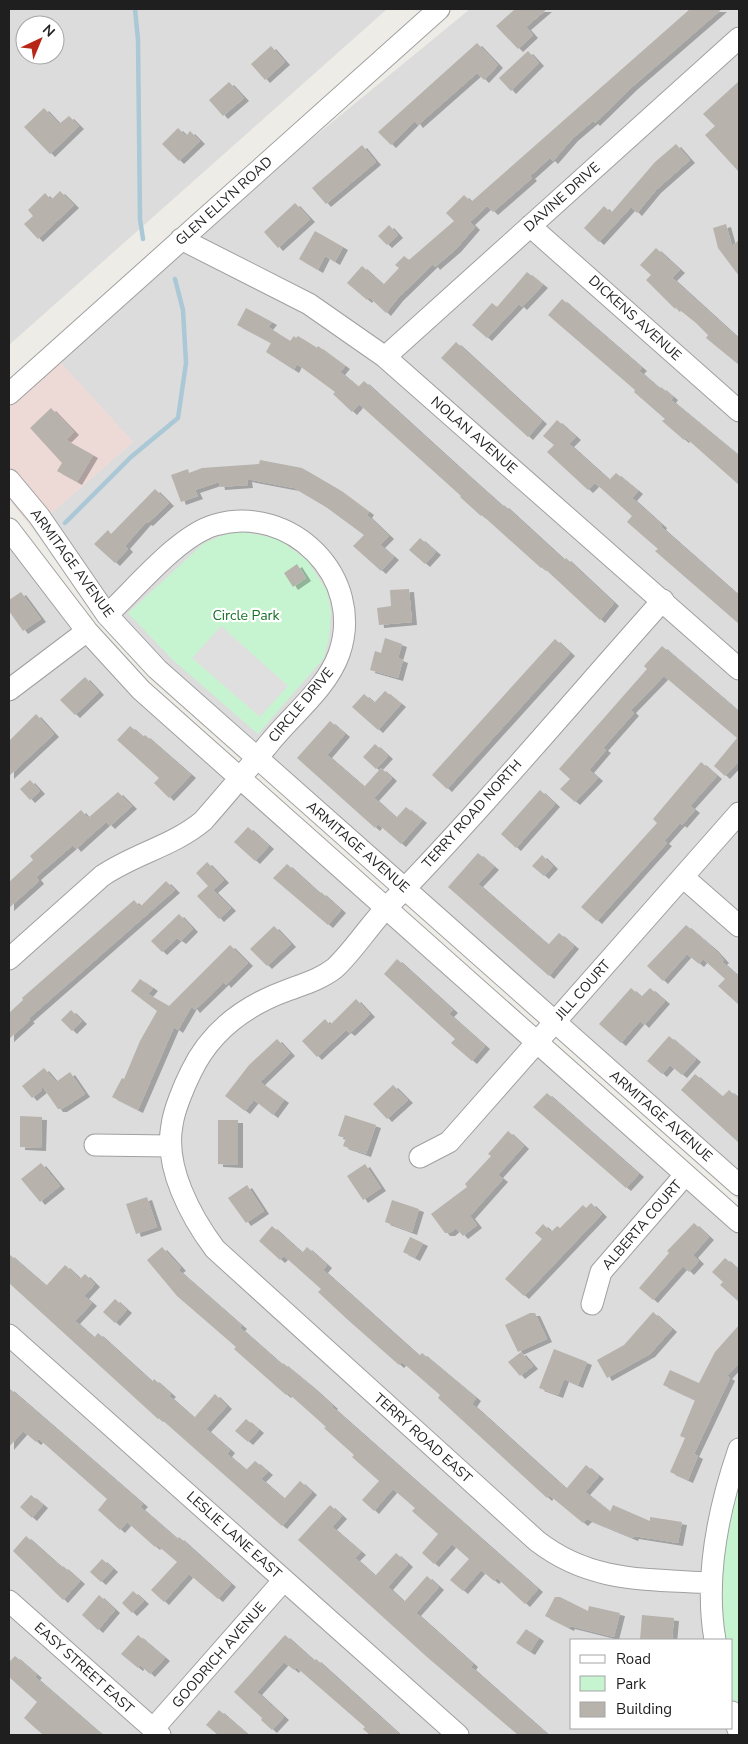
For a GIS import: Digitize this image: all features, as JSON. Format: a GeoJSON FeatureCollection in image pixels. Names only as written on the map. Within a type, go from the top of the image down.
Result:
{"type":"FeatureCollection","features":[{"type":"Feature","properties":{"kind":"street","name":"GLEN ELLYN ROAD"},"geometry":{"type":"LineString","coordinates":[[9,394],[439,9]]}},
{"type":"Feature","properties":{"kind":"street","name":"DAVINE DRIVE"},"geometry":{"type":"LineString","coordinates":[[385,357],[739,38]]}},
{"type":"Feature","properties":{"kind":"street","name":"DICKENS AVENUE"},"geometry":{"type":"LineString","coordinates":[[530,226],[739,411]]}},
{"type":"Feature","properties":{"kind":"street","name":"NOLAN AVENUE"},"geometry":{"type":"LineString","coordinates":[[181,239],[309,304],[385,357],[739,668]]}},
{"type":"Feature","properties":{"kind":"street","name":"ARMITAGE AVENUE"},"geometry":{"type":"LineString","coordinates":[[9,480],[39,516],[108,614],[157,669],[257,760],[406,888],[554,1023],[739,1185]]}},
{"type":"Feature","properties":{"kind":"street","name":"CIRCLE DRIVE"},"geometry":{"type":"LineString","coordinates":[[9,960],[102,876],[117,866],[194,828],[257,760],[266,747],[323,682],[335,663],[342,643],[343,603],[331,571],[320,555],[306,542],[267,523],[247,521],[214,525],[185,541],[108,614]]}},
{"type":"Feature","properties":{"kind":"street","name":"ARMITAGE AVENUE"},"geometry":{"type":"LineString","coordinates":[[9,528],[87,631],[141,690],[739,1222]]}},
{"type":"Feature","properties":{"kind":"street","name":"TERRY ROAD NORTH"},"geometry":{"type":"LineString","coordinates":[[170,1146],[172,1124],[186,1083],[204,1049],[221,1029],[237,1015],[261,1000],[324,976],[336,967],[386,908],[663,600]]}},
{"type":"Feature","properties":{"kind":"street"},"geometry":{"type":"LineString","coordinates":[[9,690],[87,631]]}},
{"type":"Feature","properties":{"kind":"street","name":"JILL COURT"},"geometry":{"type":"LineString","coordinates":[[420,1157],[449,1142],[739,814]]}},
{"type":"Feature","properties":{"kind":"street"},"geometry":{"type":"LineString","coordinates":[[683,877],[739,926]]}},
{"type":"Feature","properties":{"kind":"street"},"geometry":{"type":"LineString","coordinates":[[96,1145],[170,1146]]}},
{"type":"Feature","properties":{"kind":"street","name":"TERRY ROAD EAST"},"geometry":{"type":"LineString","coordinates":[[170,1146],[186,1203],[200,1229],[215,1249],[537,1541],[560,1558],[590,1571],[637,1579],[712,1583]]}},
{"type":"Feature","properties":{"kind":"street","name":"ALBERTA COURT"},"geometry":{"type":"LineString","coordinates":[[592,1304],[601,1272],[685,1175]]}},
{"type":"Feature","properties":{"kind":"street","name":"LESLIE LANE EAST"},"geometry":{"type":"LineString","coordinates":[[9,1335],[458,1735]]}},
{"type":"Feature","properties":{"kind":"street"},"geometry":{"type":"LineString","coordinates":[[715,1639],[712,1583],[715,1541],[726,1486],[739,1449]]}},
{"type":"Feature","properties":{"kind":"street","name":"GOODRICH AVENUE"},"geometry":{"type":"LineString","coordinates":[[156,1732],[284,1580]]}},
{"type":"Feature","properties":{"kind":"street","name":"EASY STREET EAST"},"geometry":{"type":"LineString","coordinates":[[9,1601],[156,1732]]}},
{"type":"Feature","properties":{"kind":"street"},"geometry":{"type":"LineString","coordinates":[[733,1715],[739,1732]]}},
{"type":"Feature","properties":{"kind":"shaded area"},"geometry":{"type":"Polygon","coordinates":[[[9,9],[387,9],[9,345],[9,9]]]}},
{"type":"Feature","properties":{"kind":"shaded area"},"geometry":{"type":"Polygon","coordinates":[[[470,9],[739,9],[739,664],[385,353],[192,237],[470,9]]]}},
{"type":"Feature","properties":{"kind":"shaded area"},"geometry":{"type":"Polygon","coordinates":[[[183,244],[336,327],[739,678],[739,1200],[259,773],[93,609],[33,529],[133,442],[59,361],[183,244]]]}},
{"type":"Feature","properties":{"kind":"shaded area"},"geometry":{"type":"Polygon","coordinates":[[[54,355],[133,442],[33,529],[9,499],[9,396],[54,355]]]}},
{"type":"Feature","properties":{"kind":"shaded area"},"geometry":{"type":"Polygon","coordinates":[[[25,537],[101,641],[739,1231],[739,1467],[724,1639],[570,1639],[570,1729],[733,1729],[733,1699],[739,1735],[9,1735],[9,552],[25,537]]]}},
{"type":"Feature","properties":{"kind":"shaded area"},"geometry":{"type":"Polygon","coordinates":[[[221,626],[288,686],[260,717],[192,658],[221,626]]]}},
{"type":"Feature","properties":{"kind":"green space","name":"Circle Park"},"geometry":{"type":"Polygon","coordinates":[[[244,532],[278,539],[307,560],[327,591],[331,612],[329,638],[324,658],[258,734],[173,660],[128,613],[204,543],[226,534],[244,532]]]}},
{"type":"Feature","properties":{"kind":"green space"},"geometry":{"type":"Polygon","coordinates":[[[739,1467],[739,1727],[733,1702],[733,1639],[724,1639],[718,1589],[733,1487],[739,1467]]]}},
{"type":"Feature","properties":{"kind":"building"},"geometry":{"type":"Polygon","coordinates":[[[515,9],[547,9],[526,27],[533,35],[518,49],[496,26],[515,9]]]}},
{"type":"Feature","properties":{"kind":"building"},"geometry":{"type":"Polygon","coordinates":[[[690,9],[722,9],[632,87],[595,123],[593,121],[573,138],[553,161],[550,158],[530,176],[532,178],[493,212],[487,206],[470,222],[475,227],[456,249],[435,267],[433,264],[398,298],[386,313],[369,297],[367,300],[347,283],[362,266],[383,285],[399,268],[395,265],[404,256],[409,260],[454,221],[446,213],[464,195],[471,202],[690,9]]]}},
{"type":"Feature","properties":{"kind":"building"},"geometry":{"type":"Polygon","coordinates":[[[477,43],[498,65],[484,80],[477,73],[418,125],[415,121],[391,145],[378,132],[477,43]]]}},
{"type":"Feature","properties":{"kind":"building"},"geometry":{"type":"Polygon","coordinates":[[[271,46],[285,62],[265,80],[251,64],[271,46]]]}},
{"type":"Feature","properties":{"kind":"building"},"geometry":{"type":"Polygon","coordinates":[[[528,51],[539,63],[511,91],[499,78],[528,51]]]}},
{"type":"Feature","properties":{"kind":"building"},"geometry":{"type":"Polygon","coordinates":[[[739,81],[739,172],[705,135],[715,126],[703,114],[739,81]]]}},
{"type":"Feature","properties":{"kind":"building"},"geometry":{"type":"Polygon","coordinates":[[[229,82],[244,98],[223,116],[209,100],[229,82]]]}},
{"type":"Feature","properties":{"kind":"building"},"geometry":{"type":"Polygon","coordinates":[[[44,108],[59,124],[69,116],[79,126],[50,154],[24,127],[44,108]]]}},
{"type":"Feature","properties":{"kind":"building"},"geometry":{"type":"Polygon","coordinates":[[[178,128],[186,136],[190,131],[200,141],[179,161],[162,144],[178,128]]]}},
{"type":"Feature","properties":{"kind":"building"},"geometry":{"type":"Polygon","coordinates":[[[676,144],[690,160],[656,190],[637,213],[631,207],[599,242],[584,228],[604,206],[611,213],[655,162],[676,144]]]}},
{"type":"Feature","properties":{"kind":"building"},"geometry":{"type":"Polygon","coordinates":[[[362,145],[376,162],[326,204],[312,188],[362,145]]]}},
{"type":"Feature","properties":{"kind":"building"},"geometry":{"type":"Polygon","coordinates":[[[60,191],[74,205],[38,239],[24,224],[33,216],[28,210],[45,193],[51,200],[60,191]]]}},
{"type":"Feature","properties":{"kind":"building"},"geometry":{"type":"Polygon","coordinates":[[[295,203],[310,219],[278,248],[264,232],[295,203]]]}},
{"type":"Feature","properties":{"kind":"building"},"geometry":{"type":"Polygon","coordinates":[[[726,224],[732,246],[739,240],[739,262],[737,264],[739,276],[718,248],[713,228],[726,224]]]}},
{"type":"Feature","properties":{"kind":"building"},"geometry":{"type":"Polygon","coordinates":[[[389,225],[398,235],[387,245],[378,236],[389,225]]]}},
{"type":"Feature","properties":{"kind":"building"},"geometry":{"type":"Polygon","coordinates":[[[315,231],[343,247],[335,262],[325,256],[318,270],[299,259],[315,231]]]}},
{"type":"Feature","properties":{"kind":"building"},"geometry":{"type":"Polygon","coordinates":[[[656,248],[680,270],[672,278],[739,339],[739,365],[706,338],[708,335],[696,323],[676,307],[675,309],[646,280],[651,275],[640,265],[656,248]]]}},
{"type":"Feature","properties":{"kind":"building"},"geometry":{"type":"Polygon","coordinates":[[[527,272],[543,285],[522,307],[519,304],[487,338],[472,325],[492,303],[497,307],[527,272]]]}},
{"type":"Feature","properties":{"kind":"building"},"geometry":{"type":"Polygon","coordinates":[[[562,299],[642,368],[639,371],[660,389],[661,387],[673,397],[671,400],[739,456],[739,485],[686,438],[684,440],[662,421],[665,419],[634,392],[635,390],[548,315],[562,299]]]}},
{"type":"Feature","properties":{"kind":"building"},"geometry":{"type":"Polygon","coordinates":[[[246,308],[272,322],[268,327],[290,341],[294,336],[296,338],[298,336],[317,348],[318,346],[345,366],[340,372],[358,387],[364,381],[502,506],[504,505],[564,560],[566,558],[614,603],[600,620],[543,567],[541,568],[481,516],[359,404],[352,412],[333,394],[335,392],[297,364],[294,370],[266,352],[271,343],[237,325],[246,308]]]}},
{"type":"Feature","properties":{"kind":"building"},"geometry":{"type":"Polygon","coordinates":[[[456,342],[542,421],[528,437],[441,358],[456,342]]]}},
{"type":"Feature","properties":{"kind":"building"},"geometry":{"type":"Polygon","coordinates":[[[51,408],[74,432],[66,440],[93,455],[77,482],[57,471],[62,463],[30,428],[51,408]]]}},
{"type":"Feature","properties":{"kind":"building"},"geometry":{"type":"Polygon","coordinates":[[[557,420],[576,437],[569,444],[609,480],[616,473],[638,491],[632,498],[662,525],[661,527],[739,596],[739,624],[655,551],[658,549],[627,522],[632,516],[595,483],[588,490],[547,452],[554,445],[543,436],[557,420]]]}},
{"type":"Feature","properties":{"kind":"building"},"geometry":{"type":"Polygon","coordinates":[[[260,460],[302,468],[338,489],[369,512],[367,515],[389,536],[380,545],[394,557],[381,571],[353,546],[364,535],[326,507],[294,488],[247,479],[248,485],[220,487],[219,482],[195,490],[198,496],[181,502],[171,475],[188,469],[189,473],[202,468],[259,464],[260,460]]]}},
{"type":"Feature","properties":{"kind":"building"},"geometry":{"type":"Polygon","coordinates":[[[155,489],[169,503],[148,523],[146,522],[125,546],[128,549],[115,563],[94,544],[108,530],[111,534],[155,489]]]}},
{"type":"Feature","properties":{"kind":"building"},"geometry":{"type":"Polygon","coordinates":[[[420,538],[436,552],[425,564],[409,550],[420,538]]]}},
{"type":"Feature","properties":{"kind":"building"},"geometry":{"type":"Polygon","coordinates":[[[297,564],[306,578],[293,587],[284,573],[297,564]]]}},
{"type":"Feature","properties":{"kind":"building"},"geometry":{"type":"Polygon","coordinates":[[[409,589],[412,622],[379,625],[377,608],[391,606],[390,590],[409,589]]]}},
{"type":"Feature","properties":{"kind":"building"},"geometry":{"type":"Polygon","coordinates":[[[21,592],[41,619],[23,631],[9,611],[9,600],[21,592]]]}},
{"type":"Feature","properties":{"kind":"building"},"geometry":{"type":"Polygon","coordinates":[[[385,638],[402,644],[398,658],[403,660],[398,678],[370,670],[375,651],[381,653],[385,638]]]}},
{"type":"Feature","properties":{"kind":"building"},"geometry":{"type":"Polygon","coordinates":[[[555,639],[570,653],[447,789],[432,775],[555,639]]]}},
{"type":"Feature","properties":{"kind":"building"},"geometry":{"type":"Polygon","coordinates":[[[662,646],[739,712],[739,761],[725,776],[714,766],[737,738],[664,676],[631,710],[634,713],[603,748],[606,750],[589,770],[598,778],[575,802],[560,789],[570,779],[559,769],[647,669],[644,666],[662,646]]]}},
{"type":"Feature","properties":{"kind":"building"},"geometry":{"type":"Polygon","coordinates":[[[85,677],[99,692],[75,715],[60,700],[85,677]]]}},
{"type":"Feature","properties":{"kind":"building"},"geometry":{"type":"Polygon","coordinates":[[[385,691],[401,704],[378,730],[352,707],[364,694],[374,703],[385,691]]]}},
{"type":"Feature","properties":{"kind":"building"},"geometry":{"type":"Polygon","coordinates":[[[36,714],[54,734],[9,776],[9,741],[36,714]]]}},
{"type":"Feature","properties":{"kind":"building"},"geometry":{"type":"Polygon","coordinates":[[[330,721],[345,734],[327,755],[364,787],[381,768],[392,778],[374,798],[396,818],[406,807],[422,820],[401,844],[378,824],[375,828],[297,758],[330,721]]]}},
{"type":"Feature","properties":{"kind":"building"},"geometry":{"type":"Polygon","coordinates":[[[130,726],[143,737],[145,735],[191,775],[169,798],[154,783],[159,778],[117,740],[130,726]]]}},
{"type":"Feature","properties":{"kind":"building"},"geometry":{"type":"Polygon","coordinates":[[[375,744],[388,756],[376,769],[363,757],[375,744]]]}},
{"type":"Feature","properties":{"kind":"building"},"geometry":{"type":"Polygon","coordinates":[[[701,762],[717,776],[690,806],[695,810],[664,841],[667,843],[597,921],[581,907],[657,823],[653,819],[701,762]]]}},
{"type":"Feature","properties":{"kind":"building"},"geometry":{"type":"Polygon","coordinates":[[[30,780],[40,791],[30,800],[20,789],[30,780]]]}},
{"type":"Feature","properties":{"kind":"building"},"geometry":{"type":"Polygon","coordinates":[[[540,790],[555,804],[516,848],[501,834],[540,790]]]}},
{"type":"Feature","properties":{"kind":"building"},"geometry":{"type":"Polygon","coordinates":[[[118,792],[132,806],[110,826],[106,822],[76,849],[73,845],[36,877],[39,881],[9,908],[9,882],[33,860],[30,856],[81,810],[88,818],[118,792]]]}},
{"type":"Feature","properties":{"kind":"building"},"geometry":{"type":"Polygon","coordinates":[[[248,827],[269,846],[255,861],[234,842],[248,827]]]}},
{"type":"Feature","properties":{"kind":"building"},"geometry":{"type":"Polygon","coordinates":[[[478,853],[494,867],[478,884],[548,945],[559,933],[574,946],[549,976],[448,887],[478,853]]]}},
{"type":"Feature","properties":{"kind":"building"},"geometry":{"type":"Polygon","coordinates":[[[542,855],[553,866],[544,876],[532,866],[542,855]]]}},
{"type":"Feature","properties":{"kind":"building"},"geometry":{"type":"Polygon","coordinates":[[[207,862],[224,880],[213,890],[231,908],[219,919],[197,896],[208,886],[196,873],[207,862]]]}},
{"type":"Feature","properties":{"kind":"building"},"geometry":{"type":"Polygon","coordinates":[[[287,864],[341,910],[328,925],[273,878],[287,864]]]}},
{"type":"Feature","properties":{"kind":"building"},"geometry":{"type":"Polygon","coordinates":[[[166,881],[175,890],[28,1019],[30,1020],[9,1039],[9,1013],[23,1000],[22,998],[134,900],[140,907],[166,881]]]}},
{"type":"Feature","properties":{"kind":"building"},"geometry":{"type":"Polygon","coordinates":[[[179,914],[193,929],[181,941],[177,938],[162,952],[151,941],[179,914]]]}},
{"type":"Feature","properties":{"kind":"building"},"geometry":{"type":"Polygon","coordinates":[[[686,925],[713,948],[724,960],[722,962],[739,977],[739,1005],[718,986],[725,979],[703,959],[699,964],[687,954],[663,981],[647,966],[686,925]]]}},
{"type":"Feature","properties":{"kind":"building"},"geometry":{"type":"Polygon","coordinates":[[[274,926],[291,944],[267,966],[250,949],[274,926]]]}},
{"type":"Feature","properties":{"kind":"building"},"geometry":{"type":"Polygon","coordinates":[[[230,945],[248,963],[226,985],[224,982],[195,1010],[192,1006],[178,1030],[174,1027],[138,1110],[112,1097],[122,1078],[124,1079],[140,1041],[157,1011],[131,991],[140,979],[153,988],[148,994],[169,1006],[230,945]]]}},
{"type":"Feature","properties":{"kind":"building"},"geometry":{"type":"Polygon","coordinates":[[[397,959],[453,1010],[449,1014],[485,1046],[472,1061],[451,1043],[455,1039],[384,974],[397,959]]]}},
{"type":"Feature","properties":{"kind":"building"},"geometry":{"type":"Polygon","coordinates":[[[631,988],[641,997],[650,988],[665,1001],[644,1025],[640,1021],[621,1043],[599,1024],[631,988]]]}},
{"type":"Feature","properties":{"kind":"building"},"geometry":{"type":"Polygon","coordinates":[[[356,999],[370,1014],[350,1033],[346,1030],[317,1057],[302,1041],[325,1019],[330,1025],[356,999]]]}},
{"type":"Feature","properties":{"kind":"building"},"geometry":{"type":"Polygon","coordinates":[[[71,1010],[82,1021],[72,1031],[61,1020],[71,1010]]]}},
{"type":"Feature","properties":{"kind":"building"},"geometry":{"type":"Polygon","coordinates":[[[669,1036],[696,1059],[682,1075],[670,1065],[662,1074],[647,1061],[669,1036]]]}},
{"type":"Feature","properties":{"kind":"building"},"geometry":{"type":"Polygon","coordinates":[[[277,1039],[290,1053],[260,1082],[284,1100],[273,1115],[254,1100],[245,1111],[225,1096],[249,1065],[277,1039]]]}},
{"type":"Feature","properties":{"kind":"building"},"geometry":{"type":"Polygon","coordinates":[[[44,1068],[56,1082],[70,1072],[85,1094],[62,1109],[58,1109],[42,1086],[42,1090],[32,1098],[22,1086],[44,1068]]]}},
{"type":"Feature","properties":{"kind":"building"},"geometry":{"type":"Polygon","coordinates":[[[695,1074],[722,1097],[729,1090],[739,1099],[739,1143],[681,1090],[695,1074]]]}},
{"type":"Feature","properties":{"kind":"building"},"geometry":{"type":"Polygon","coordinates":[[[393,1085],[408,1100],[387,1119],[373,1104],[393,1085]]]}},
{"type":"Feature","properties":{"kind":"building"},"geometry":{"type":"Polygon","coordinates":[[[547,1093],[639,1174],[626,1188],[533,1107],[547,1093]]]}},
{"type":"Feature","properties":{"kind":"building"},"geometry":{"type":"Polygon","coordinates":[[[345,1115],[376,1125],[366,1154],[343,1146],[346,1138],[338,1136],[345,1115]]]}},
{"type":"Feature","properties":{"kind":"building"},"geometry":{"type":"Polygon","coordinates":[[[20,1116],[42,1117],[41,1148],[20,1147],[20,1116]]]}},
{"type":"Feature","properties":{"kind":"building"},"geometry":{"type":"Polygon","coordinates":[[[218,1120],[238,1120],[238,1165],[218,1164],[218,1120]]]}},
{"type":"Feature","properties":{"kind":"building"},"geometry":{"type":"Polygon","coordinates":[[[508,1131],[524,1146],[498,1175],[503,1179],[470,1216],[477,1225],[463,1236],[456,1228],[450,1233],[445,1233],[431,1214],[467,1187],[465,1184],[491,1156],[488,1154],[508,1131]]]}},
{"type":"Feature","properties":{"kind":"building"},"geometry":{"type":"Polygon","coordinates":[[[41,1163],[60,1186],[40,1202],[21,1179],[41,1163]]]}},
{"type":"Feature","properties":{"kind":"building"},"geometry":{"type":"Polygon","coordinates":[[[365,1164],[381,1188],[363,1200],[347,1176],[365,1164]]]}},
{"type":"Feature","properties":{"kind":"building"},"geometry":{"type":"Polygon","coordinates":[[[247,1185],[264,1211],[246,1223],[228,1198],[247,1185]]]}},
{"type":"Feature","properties":{"kind":"building"},"geometry":{"type":"Polygon","coordinates":[[[147,1197],[157,1227],[136,1234],[126,1204],[147,1197]]]}},
{"type":"Feature","properties":{"kind":"building"},"geometry":{"type":"Polygon","coordinates":[[[392,1200],[419,1209],[412,1232],[385,1222],[392,1200]]]}},
{"type":"Feature","properties":{"kind":"building"},"geometry":{"type":"Polygon","coordinates":[[[591,1203],[602,1214],[524,1296],[505,1279],[542,1239],[535,1233],[543,1224],[551,1232],[557,1226],[560,1228],[583,1205],[586,1208],[591,1203]]]}},
{"type":"Feature","properties":{"kind":"building"},"geometry":{"type":"Polygon","coordinates":[[[694,1223],[709,1237],[693,1255],[699,1261],[689,1272],[683,1266],[653,1300],[639,1288],[669,1253],[667,1251],[694,1223]]]}},
{"type":"Feature","properties":{"kind":"building"},"geometry":{"type":"Polygon","coordinates":[[[272,1226],[302,1253],[307,1247],[327,1265],[323,1270],[419,1356],[422,1353],[476,1398],[472,1404],[566,1489],[586,1465],[599,1476],[585,1492],[610,1512],[613,1505],[650,1521],[650,1517],[682,1522],[678,1543],[634,1536],[633,1538],[587,1519],[583,1523],[549,1495],[547,1498],[438,1398],[440,1395],[402,1362],[399,1365],[348,1320],[318,1292],[321,1289],[284,1256],[280,1260],[259,1241],[272,1226]]]}},
{"type":"Feature","properties":{"kind":"building"},"geometry":{"type":"Polygon","coordinates":[[[410,1237],[423,1243],[415,1258],[403,1252],[410,1237]]]}},
{"type":"Feature","properties":{"kind":"building"},"geometry":{"type":"Polygon","coordinates":[[[162,1247],[181,1268],[178,1270],[242,1326],[240,1328],[282,1365],[283,1363],[311,1386],[332,1407],[538,1589],[525,1604],[497,1578],[494,1581],[481,1570],[463,1591],[450,1580],[469,1559],[452,1544],[434,1564],[422,1553],[438,1534],[412,1511],[415,1508],[393,1489],[374,1511],[362,1500],[379,1481],[352,1457],[354,1455],[324,1428],[326,1427],[288,1393],[286,1395],[234,1349],[236,1347],[177,1296],[147,1260],[162,1247]]]}},
{"type":"Feature","properties":{"kind":"building"},"geometry":{"type":"Polygon","coordinates":[[[9,1254],[46,1286],[65,1265],[80,1279],[85,1274],[95,1284],[84,1296],[92,1303],[75,1321],[94,1338],[98,1333],[152,1382],[154,1379],[171,1394],[169,1396],[194,1418],[215,1394],[227,1406],[206,1429],[230,1450],[227,1454],[246,1470],[255,1461],[268,1472],[261,1479],[284,1499],[300,1481],[312,1492],[282,1526],[160,1418],[158,1419],[9,1283],[9,1254]]]}},
{"type":"Feature","properties":{"kind":"building"},"geometry":{"type":"Polygon","coordinates":[[[725,1258],[739,1270],[739,1302],[720,1285],[723,1282],[712,1272],[725,1258]]]}},
{"type":"Feature","properties":{"kind":"building"},"geometry":{"type":"Polygon","coordinates":[[[115,1299],[127,1310],[115,1323],[103,1312],[115,1299]]]}},
{"type":"Feature","properties":{"kind":"building"},"geometry":{"type":"Polygon","coordinates":[[[653,1312],[672,1329],[650,1354],[607,1378],[597,1360],[624,1345],[653,1312]]]}},
{"type":"Feature","properties":{"kind":"building"},"geometry":{"type":"Polygon","coordinates":[[[530,1313],[535,1313],[547,1339],[518,1352],[505,1325],[530,1313]]]}},
{"type":"Feature","properties":{"kind":"building"},"geometry":{"type":"Polygon","coordinates":[[[739,1325],[739,1363],[727,1376],[730,1378],[694,1454],[698,1456],[688,1480],[670,1472],[685,1438],[680,1436],[695,1400],[663,1385],[670,1370],[699,1383],[715,1352],[739,1325]]]}},
{"type":"Feature","properties":{"kind":"building"},"geometry":{"type":"Polygon","coordinates":[[[554,1349],[587,1362],[578,1385],[564,1379],[558,1395],[539,1388],[554,1349]]]}},
{"type":"Feature","properties":{"kind":"building"},"geometry":{"type":"Polygon","coordinates":[[[521,1352],[533,1366],[520,1376],[508,1362],[521,1352]]]}},
{"type":"Feature","properties":{"kind":"building"},"geometry":{"type":"Polygon","coordinates":[[[9,1388],[143,1504],[140,1507],[177,1539],[179,1537],[231,1584],[218,1599],[189,1574],[164,1602],[151,1590],[177,1562],[157,1545],[155,1547],[127,1522],[120,1530],[98,1510],[107,1499],[39,1439],[36,1442],[23,1431],[9,1447],[9,1388]]]}},
{"type":"Feature","properties":{"kind":"building"},"geometry":{"type":"Polygon","coordinates":[[[246,1419],[259,1430],[248,1442],[235,1431],[246,1419]]]}},
{"type":"Feature","properties":{"kind":"building"},"geometry":{"type":"Polygon","coordinates":[[[31,1495],[43,1505],[32,1518],[20,1507],[31,1495]]]}},
{"type":"Feature","properties":{"kind":"building"},"geometry":{"type":"Polygon","coordinates":[[[330,1505],[342,1516],[332,1527],[361,1552],[355,1558],[375,1576],[396,1553],[408,1564],[388,1587],[404,1602],[427,1576],[439,1587],[416,1613],[473,1664],[471,1667],[548,1735],[518,1735],[427,1657],[298,1540],[330,1505]]]}},
{"type":"Feature","properties":{"kind":"building"},"geometry":{"type":"Polygon","coordinates":[[[26,1536],[62,1568],[63,1566],[80,1581],[63,1600],[13,1551],[26,1536]]]}},
{"type":"Feature","properties":{"kind":"building"},"geometry":{"type":"Polygon","coordinates":[[[102,1559],[113,1569],[101,1582],[90,1572],[102,1559]]]}},
{"type":"Feature","properties":{"kind":"building"},"geometry":{"type":"Polygon","coordinates":[[[133,1591],[144,1601],[132,1613],[122,1603],[133,1591]]]}},
{"type":"Feature","properties":{"kind":"building"},"geometry":{"type":"Polygon","coordinates":[[[99,1595],[115,1610],[98,1630],[82,1615],[99,1595]]]}},
{"type":"Feature","properties":{"kind":"building"},"geometry":{"type":"Polygon","coordinates":[[[555,1597],[560,1597],[588,1611],[589,1606],[620,1613],[614,1637],[570,1626],[569,1628],[545,1616],[555,1597]]]}},
{"type":"Feature","properties":{"kind":"building"},"geometry":{"type":"Polygon","coordinates":[[[642,1615],[674,1618],[672,1639],[640,1639],[642,1615]]]}},
{"type":"Feature","properties":{"kind":"building"},"geometry":{"type":"Polygon","coordinates":[[[526,1629],[539,1638],[530,1652],[516,1643],[526,1629]]]}},
{"type":"Feature","properties":{"kind":"building"},"geometry":{"type":"Polygon","coordinates":[[[138,1635],[165,1658],[150,1674],[140,1665],[138,1668],[121,1654],[138,1635]]]}},
{"type":"Feature","properties":{"kind":"building"},"geometry":{"type":"Polygon","coordinates":[[[285,1635],[314,1661],[316,1659],[400,1735],[370,1735],[363,1729],[365,1727],[296,1667],[294,1670],[284,1662],[257,1692],[284,1717],[272,1730],[234,1692],[285,1635]]]}},
{"type":"Feature","properties":{"kind":"building"},"geometry":{"type":"Polygon","coordinates":[[[15,1656],[37,1675],[35,1677],[102,1735],[43,1735],[24,1718],[37,1702],[9,1677],[9,1662],[15,1656]]]}},
{"type":"Feature","properties":{"kind":"building"},"geometry":{"type":"Polygon","coordinates":[[[219,1710],[248,1735],[218,1735],[206,1725],[219,1710]]]}},
{"type":"Feature","properties":{"kind":"waterway"},"geometry":{"type":"LineString","coordinates":[[135,9],[138,40],[140,219],[143,239]]}},
{"type":"Feature","properties":{"kind":"waterway"},"geometry":{"type":"LineString","coordinates":[[65,523],[131,457],[178,418],[186,363],[183,310],[175,279]]}}]}
